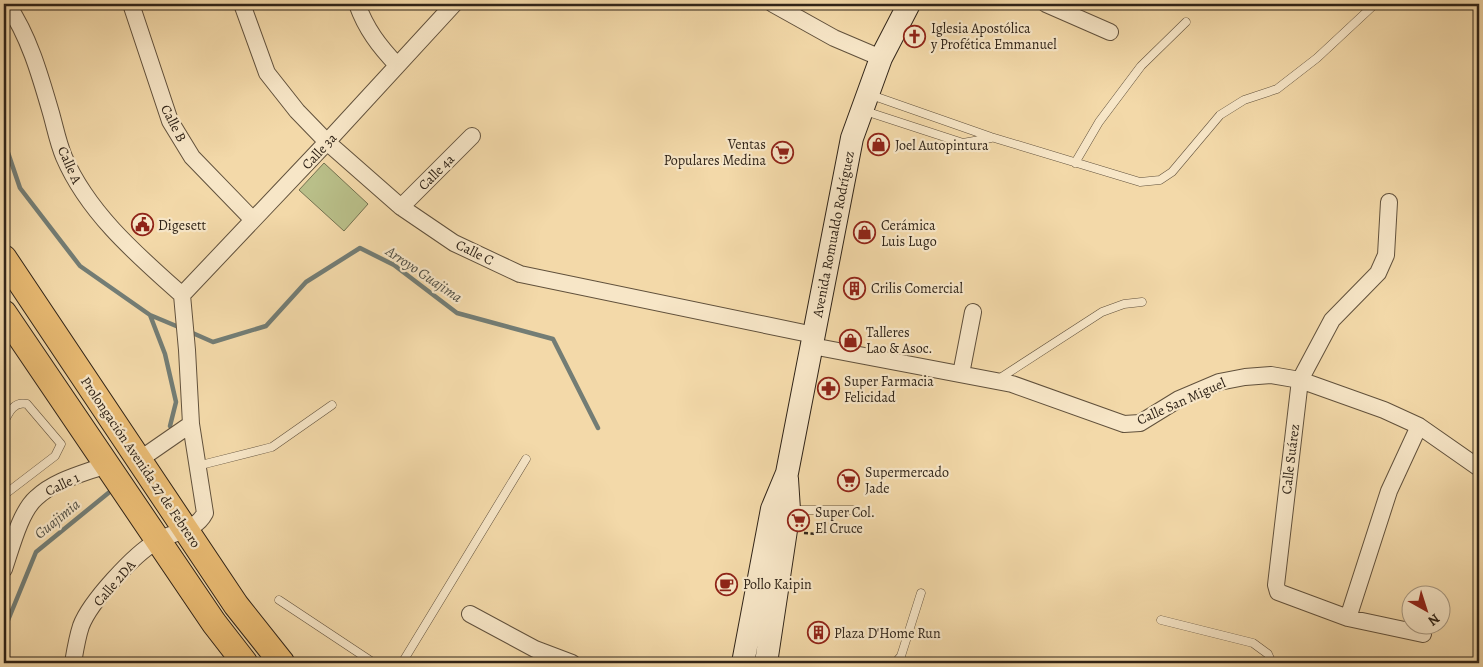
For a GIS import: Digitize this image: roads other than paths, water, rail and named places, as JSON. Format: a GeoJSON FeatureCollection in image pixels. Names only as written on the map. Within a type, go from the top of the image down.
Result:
{"type":"FeatureCollection","features":[{"type":"Feature","properties":{"kind":"main road","name":"Avenida Romualdo Rodríguez"},"geometry":{"type":"LineString","coordinates":[[743,663],[772,509],[787,473],[845,164],[864,101],[881,58],[909,4]]}},
{"type":"Feature","properties":{"kind":"main road","name":"Prolongación Avenida 27 de Febrero"},"geometry":{"type":"LineString","coordinates":[[4,258],[236,605],[282,663]]}},
{"type":"Feature","properties":{"kind":"main road"},"geometry":{"type":"LineString","coordinates":[[4,312],[214,623],[245,663]]}},
{"type":"Feature","properties":{"kind":"main road","name":"Avenida Romualdo Rodríguez"},"geometry":{"type":"LineString","coordinates":[[766,663],[789,510],[787,473]]}},
{"type":"Feature","properties":{"kind":"street","name":"Calle A"},"geometry":{"type":"LineString","coordinates":[[7,4],[20,22],[42,81],[63,155],[75,181],[98,213],[183,303]]}},
{"type":"Feature","properties":{"kind":"street","name":"Calle B"},"geometry":{"type":"LineString","coordinates":[[131,4],[170,121],[192,157],[253,220]]}},
{"type":"Feature","properties":{"kind":"street","name":"Calle C"},"geometry":{"type":"LineString","coordinates":[[242,4],[267,73],[297,111],[327,142],[401,207],[454,243],[520,274],[813,341]]}},
{"type":"Feature","properties":{"kind":"street"},"geometry":{"type":"LineString","coordinates":[[357,4],[364,23],[378,46],[397,65]]}},
{"type":"Feature","properties":{"kind":"street","name":"Calle 3a"},"geometry":{"type":"LineString","coordinates":[[183,303],[253,220],[454,4]]}},
{"type":"Feature","properties":{"kind":"street"},"geometry":{"type":"LineString","coordinates":[[773,4],[834,38],[881,58]]}},
{"type":"Feature","properties":{"kind":"street"},"geometry":{"type":"LineString","coordinates":[[1046,4],[1110,32]]}},
{"type":"Feature","properties":{"kind":"street","name":"Calle 4a"},"geometry":{"type":"LineString","coordinates":[[401,207],[472,136]]}},
{"type":"Feature","properties":{"kind":"street","name":"Calle Suárez"},"geometry":{"type":"LineString","coordinates":[[1389,202],[1386,255],[1378,273],[1332,320],[1300,380],[1276,585],[1278,592],[1348,618],[1400,629]]}},
{"type":"Feature","properties":{"kind":"street"},"geometry":{"type":"LineString","coordinates":[[183,303],[191,424],[205,513],[198,522],[186,530]]}},
{"type":"Feature","properties":{"kind":"street"},"geometry":{"type":"LineString","coordinates":[[961,374],[973,312]]}},
{"type":"Feature","properties":{"kind":"street","name":"Calle San Miguel"},"geometry":{"type":"LineString","coordinates":[[813,341],[1012,384],[1124,424],[1146,420],[1179,399],[1219,382],[1271,375],[1300,380],[1384,410],[1419,426],[1479,468]]}},
{"type":"Feature","properties":{"kind":"street"},"geometry":{"type":"LineString","coordinates":[[139,460],[191,424]]}},
{"type":"Feature","properties":{"kind":"street"},"geometry":{"type":"LineString","coordinates":[[1348,618],[1389,491],[1419,426]]}},
{"type":"Feature","properties":{"kind":"street","name":"Calle 1"},"geometry":{"type":"LineString","coordinates":[[4,568],[25,513],[35,499],[62,481],[106,465]]}},
{"type":"Feature","properties":{"kind":"street","name":"Calle 2DA"},"geometry":{"type":"LineString","coordinates":[[72,663],[81,625],[97,598],[141,552],[158,540],[186,530]]}},
{"type":"Feature","properties":{"kind":"street"},"geometry":{"type":"LineString","coordinates":[[470,614],[535,649],[572,663]]}},
{"type":"Feature","properties":{"kind":"lane"},"geometry":{"type":"LineString","coordinates":[[864,101],[1140,182],[1160,180],[1172,172],[1220,115],[1244,100],[1277,88],[1317,58],[1375,4]]}},
{"type":"Feature","properties":{"kind":"lane"},"geometry":{"type":"LineString","coordinates":[[1075,163],[1099,122],[1141,66],[1186,22]]}},
{"type":"Feature","properties":{"kind":"lane"},"geometry":{"type":"LineString","coordinates":[[864,101],[963,143],[991,137]]}},
{"type":"Feature","properties":{"kind":"lane"},"geometry":{"type":"LineString","coordinates":[[996,381],[1102,312],[1124,304],[1142,302]]}},
{"type":"Feature","properties":{"kind":"lane"},"geometry":{"type":"LineString","coordinates":[[4,422],[14,406],[19,403],[26,404],[61,444],[55,456],[4,495]]}},
{"type":"Feature","properties":{"kind":"lane"},"geometry":{"type":"LineString","coordinates":[[197,466],[272,447],[332,405]]}},
{"type":"Feature","properties":{"kind":"lane"},"geometry":{"type":"LineString","coordinates":[[402,663],[526,459]]}},
{"type":"Feature","properties":{"kind":"lane"},"geometry":{"type":"LineString","coordinates":[[789,510],[854,510]]}},
{"type":"Feature","properties":{"kind":"lane"},"geometry":{"type":"LineString","coordinates":[[895,663],[901,656],[921,593]]}},
{"type":"Feature","properties":{"kind":"lane"},"geometry":{"type":"LineString","coordinates":[[279,600],[374,663]]}},
{"type":"Feature","properties":{"kind":"lane"},"geometry":{"type":"LineString","coordinates":[[1161,620],[1253,643],[1268,654],[1272,663]]}},
{"type":"Feature","properties":{"kind":"waterway","name":"Arroyo Guajima"},"geometry":{"type":"LineString","coordinates":[[4,141],[20,188],[80,266],[150,315],[181,328]]}},
{"type":"Feature","properties":{"kind":"waterway","name":"Arroyo Guajima"},"geometry":{"type":"LineString","coordinates":[[188,331],[213,342],[266,326],[306,282],[360,248],[394,265],[457,313],[553,339],[598,428]]}},
{"type":"Feature","properties":{"kind":"waterway","name":"Guajimia"},"geometry":{"type":"LineString","coordinates":[[150,315],[165,354],[176,402],[170,426]]}},
{"type":"Feature","properties":{"kind":"waterway","name":"Guajimia"},"geometry":{"type":"LineString","coordinates":[[4,630],[36,552],[112,490]]}},
{"type":"Feature","properties":{"kind":"place","name":"Iglesia Apostólica y Profética Emmanuel"},"geometry":{"type":"Point","coordinates":[915,36]}},
{"type":"Feature","properties":{"kind":"place","name":"Joel Autopintura"},"geometry":{"type":"Point","coordinates":[879,145]}},
{"type":"Feature","properties":{"kind":"place","name":"Ventas Populares Medina"},"geometry":{"type":"Point","coordinates":[782,152]}},
{"type":"Feature","properties":{"kind":"place","name":"Digesett"},"geometry":{"type":"Point","coordinates":[142,225]}},
{"type":"Feature","properties":{"kind":"place","name":"Cerámica Luis Lugo"},"geometry":{"type":"Point","coordinates":[865,233]}},
{"type":"Feature","properties":{"kind":"place","name":"Crilis Comercial"},"geometry":{"type":"Point","coordinates":[855,288]}},
{"type":"Feature","properties":{"kind":"place","name":"Talleres Lao & Asoc."},"geometry":{"type":"Point","coordinates":[850,340]}},
{"type":"Feature","properties":{"kind":"place","name":"Super Farmacia Felicidad"},"geometry":{"type":"Point","coordinates":[828,389]}},
{"type":"Feature","properties":{"kind":"place","name":"Supermercado Jade"},"geometry":{"type":"Point","coordinates":[849,480]}},
{"type":"Feature","properties":{"kind":"place","name":"Super Col. El Cruce"},"geometry":{"type":"Point","coordinates":[799,520]}},
{"type":"Feature","properties":{"kind":"place","name":"Pollo Kaipin"},"geometry":{"type":"Point","coordinates":[727,584]}},
{"type":"Feature","properties":{"kind":"place","name":"Plaza D'Home Run"},"geometry":{"type":"Point","coordinates":[818,633]}}]}
